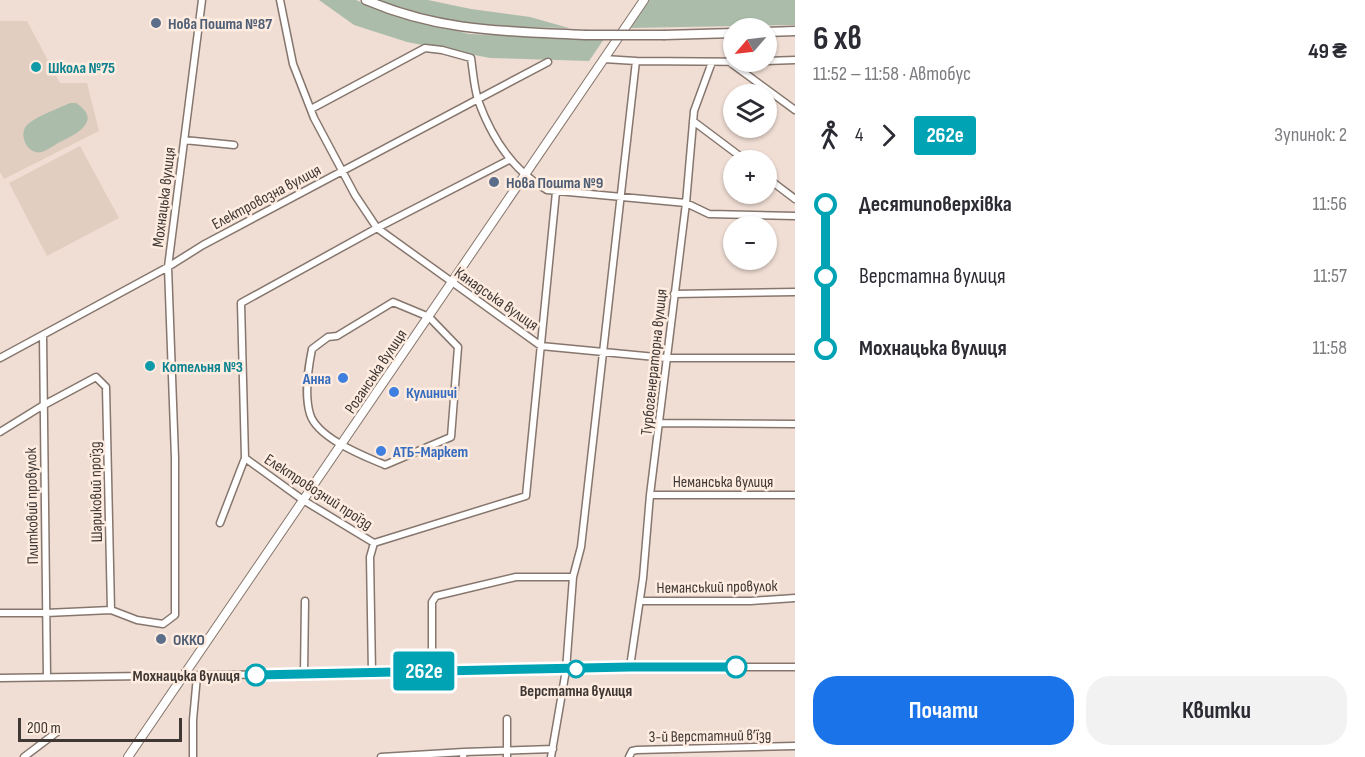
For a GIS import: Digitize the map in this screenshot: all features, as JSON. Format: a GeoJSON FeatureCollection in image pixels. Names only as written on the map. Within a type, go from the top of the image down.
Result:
{"type":"FeatureCollection","features":[{"type":"Feature","properties":{"kind":"highway"},"geometry":{"type":"LineString","coordinates":[[366,0],[414,18],[468,29],[585,35],[723,33]]}},
{"type":"Feature","properties":{"kind":"highway"},"geometry":{"type":"LineString","coordinates":[[777,32],[795,31]]}},
{"type":"Feature","properties":{"kind":"main road","name":"Роганська вулиця"},"geometry":{"type":"LineString","coordinates":[[128,757],[644,0]]}},
{"type":"Feature","properties":{"kind":"street","name":"Мохнацька вулиця"},"geometry":{"type":"LineString","coordinates":[[111,610],[137,620],[163,624],[174,615],[176,458],[168,267],[202,0]]}},
{"type":"Feature","properties":{"kind":"street"},"geometry":{"type":"LineString","coordinates":[[280,0],[293,64],[311,109],[355,195],[377,228]]}},
{"type":"Feature","properties":{"kind":"street"},"geometry":{"type":"LineString","coordinates":[[311,109],[425,48],[442,50],[471,58],[478,98],[509,160],[534,183],[547,190],[686,203],[709,214],[795,216]]}},
{"type":"Feature","properties":{"kind":"street"},"geometry":{"type":"LineString","coordinates":[[604,59],[723,63]]}},
{"type":"Feature","properties":{"kind":"street"},"geometry":{"type":"LineString","coordinates":[[777,61],[795,60]]}},
{"type":"Feature","properties":{"kind":"street"},"geometry":{"type":"LineString","coordinates":[[551,757],[566,670],[573,577],[580,547],[604,353],[636,61]]}},
{"type":"Feature","properties":{"kind":"street","name":"Електровозна вулиця"},"geometry":{"type":"LineString","coordinates":[[0,358],[168,267],[203,245],[548,62]]}},
{"type":"Feature","properties":{"kind":"street","name":"Турбогенераторна вулиця"},"geometry":{"type":"LineString","coordinates":[[630,667],[640,601],[650,495],[686,203],[693,121],[697,100],[712,62]]}},
{"type":"Feature","properties":{"kind":"street"},"geometry":{"type":"LineString","coordinates":[[743,72],[795,110]]}},
{"type":"Feature","properties":{"kind":"street"},"geometry":{"type":"LineString","coordinates":[[693,121],[732,150]]}},
{"type":"Feature","properties":{"kind":"street"},"geometry":{"type":"LineString","coordinates":[[184,140],[234,145]]}},
{"type":"Feature","properties":{"kind":"street","name":"Електровозний проїзд"},"geometry":{"type":"LineString","coordinates":[[509,160],[377,228],[241,303],[245,458],[303,500],[374,543],[526,496],[556,192]]}},
{"type":"Feature","properties":{"kind":"street"},"geometry":{"type":"LineString","coordinates":[[777,185],[795,199]]}},
{"type":"Feature","properties":{"kind":"street","name":"Канадська вулиця"},"geometry":{"type":"LineString","coordinates":[[377,228],[541,346],[666,358],[795,358]]}},
{"type":"Feature","properties":{"kind":"street"},"geometry":{"type":"LineString","coordinates":[[674,294],[795,292]]}},
{"type":"Feature","properties":{"kind":"street"},"geometry":{"type":"LineString","coordinates":[[393,303],[429,316],[458,347],[452,437],[385,465],[341,446],[310,416],[308,378],[312,349],[328,337],[338,336],[393,303]]}},
{"type":"Feature","properties":{"kind":"street","name":"Плитковий провулок"},"geometry":{"type":"LineString","coordinates":[[43,335],[42,406],[47,677]]}},
{"type":"Feature","properties":{"kind":"street","name":"Шариковий проїзд"},"geometry":{"type":"LineString","coordinates":[[0,432],[96,377],[106,387],[111,610]]}},
{"type":"Feature","properties":{"kind":"street"},"geometry":{"type":"LineString","coordinates":[[660,423],[795,424]]}},
{"type":"Feature","properties":{"kind":"street"},"geometry":{"type":"LineString","coordinates":[[220,523],[245,458]]}},
{"type":"Feature","properties":{"kind":"street","name":"Неманська вулиця"},"geometry":{"type":"LineString","coordinates":[[650,495],[795,495]]}},
{"type":"Feature","properties":{"kind":"street"},"geometry":{"type":"LineString","coordinates":[[372,673],[370,557],[374,543]]}},
{"type":"Feature","properties":{"kind":"street"},"geometry":{"type":"LineString","coordinates":[[432,671],[432,602],[436,596],[516,577],[573,577]]}},
{"type":"Feature","properties":{"kind":"street","name":"Неманський провулок"},"geometry":{"type":"LineString","coordinates":[[640,601],[751,601],[795,598]]}},
{"type":"Feature","properties":{"kind":"street"},"geometry":{"type":"LineString","coordinates":[[304,674],[305,601]]}},
{"type":"Feature","properties":{"kind":"street"},"geometry":{"type":"LineString","coordinates":[[0,613],[111,610]]}},
{"type":"Feature","properties":{"kind":"street"},"geometry":{"type":"LineString","coordinates":[[0,678],[566,670],[630,667],[795,667]]}},
{"type":"Feature","properties":{"kind":"street"},"geometry":{"type":"LineString","coordinates":[[194,757],[193,720],[197,676]]}},
{"type":"Feature","properties":{"kind":"street"},"geometry":{"type":"LineString","coordinates":[[507,719],[507,754]]}},
{"type":"Feature","properties":{"kind":"street"},"geometry":{"type":"LineString","coordinates":[[24,757],[57,732]]}},
{"type":"Feature","properties":{"kind":"street","name":"3-й Верстатний в’їзд"},"geometry":{"type":"LineString","coordinates":[[629,757],[632,751],[637,750],[795,746]]}},
{"type":"Feature","properties":{"kind":"street"},"geometry":{"type":"LineString","coordinates":[[381,757],[507,754],[553,749]]}},
{"type":"Feature","properties":{"kind":"shaded area"},"geometry":{"type":"Polygon","coordinates":[[[0,21],[27,21],[60,83],[87,83],[99,131],[4,179],[0,172],[0,21]]]}},
{"type":"Feature","properties":{"kind":"shaded area"},"geometry":{"type":"Polygon","coordinates":[[[80,146],[119,218],[47,256],[9,183],[80,146]]]}},
{"type":"Feature","properties":{"kind":"green space"},"geometry":{"type":"Polygon","coordinates":[[[319,0],[356,0],[385,13],[469,34],[604,39],[589,61],[490,58],[407,42],[354,25],[319,0]]]}},
{"type":"Feature","properties":{"kind":"green space"},"geometry":{"type":"Polygon","coordinates":[[[379,0],[428,0],[471,9],[530,17],[569,28],[519,27],[450,20],[379,0]]]}},
{"type":"Feature","properties":{"kind":"green space"},"geometry":{"type":"Polygon","coordinates":[[[649,0],[795,0],[795,25],[777,25],[777,18],[723,18],[723,26],[630,28],[649,0]]]}},
{"type":"Feature","properties":{"kind":"green space"},"geometry":{"type":"Polygon","coordinates":[[[70,103],[76,103],[84,110],[87,121],[84,127],[42,152],[32,151],[25,143],[23,133],[28,124],[70,103]]]}},
{"type":"Feature","properties":{"kind":"bus line","name":"262е"},"geometry":{"type":"LineString","coordinates":[[256,675],[736,667]]}},
{"type":"Feature","properties":{"kind":"place","name":"Нова Пошта №87"},"geometry":{"type":"Point","coordinates":[156,23]}},
{"type":"Feature","properties":{"kind":"place","name":"Школа №75"},"geometry":{"type":"Point","coordinates":[36,67]}},
{"type":"Feature","properties":{"kind":"place","name":"Нова Пошта №9"},"geometry":{"type":"Point","coordinates":[494,182]}},
{"type":"Feature","properties":{"kind":"place","name":"Котельня №3"},"geometry":{"type":"Point","coordinates":[150,366]}},
{"type":"Feature","properties":{"kind":"place","name":"Анна"},"geometry":{"type":"Point","coordinates":[343,378]}},
{"type":"Feature","properties":{"kind":"place","name":"Кулиничі"},"geometry":{"type":"Point","coordinates":[394,392]}},
{"type":"Feature","properties":{"kind":"place","name":"АТБ-Маркет"},"geometry":{"type":"Point","coordinates":[381,451]}},
{"type":"Feature","properties":{"kind":"place","name":"ОККО"},"geometry":{"type":"Point","coordinates":[161,639]}},
{"type":"Feature","properties":{"kind":"place","name":"Верстатна вулиця"},"geometry":{"type":"Point","coordinates":[576,669]}},
{"type":"Feature","properties":{"kind":"place","name":"Мохнацька вулиця"},"geometry":{"type":"Point","coordinates":[256,675]}}]}
